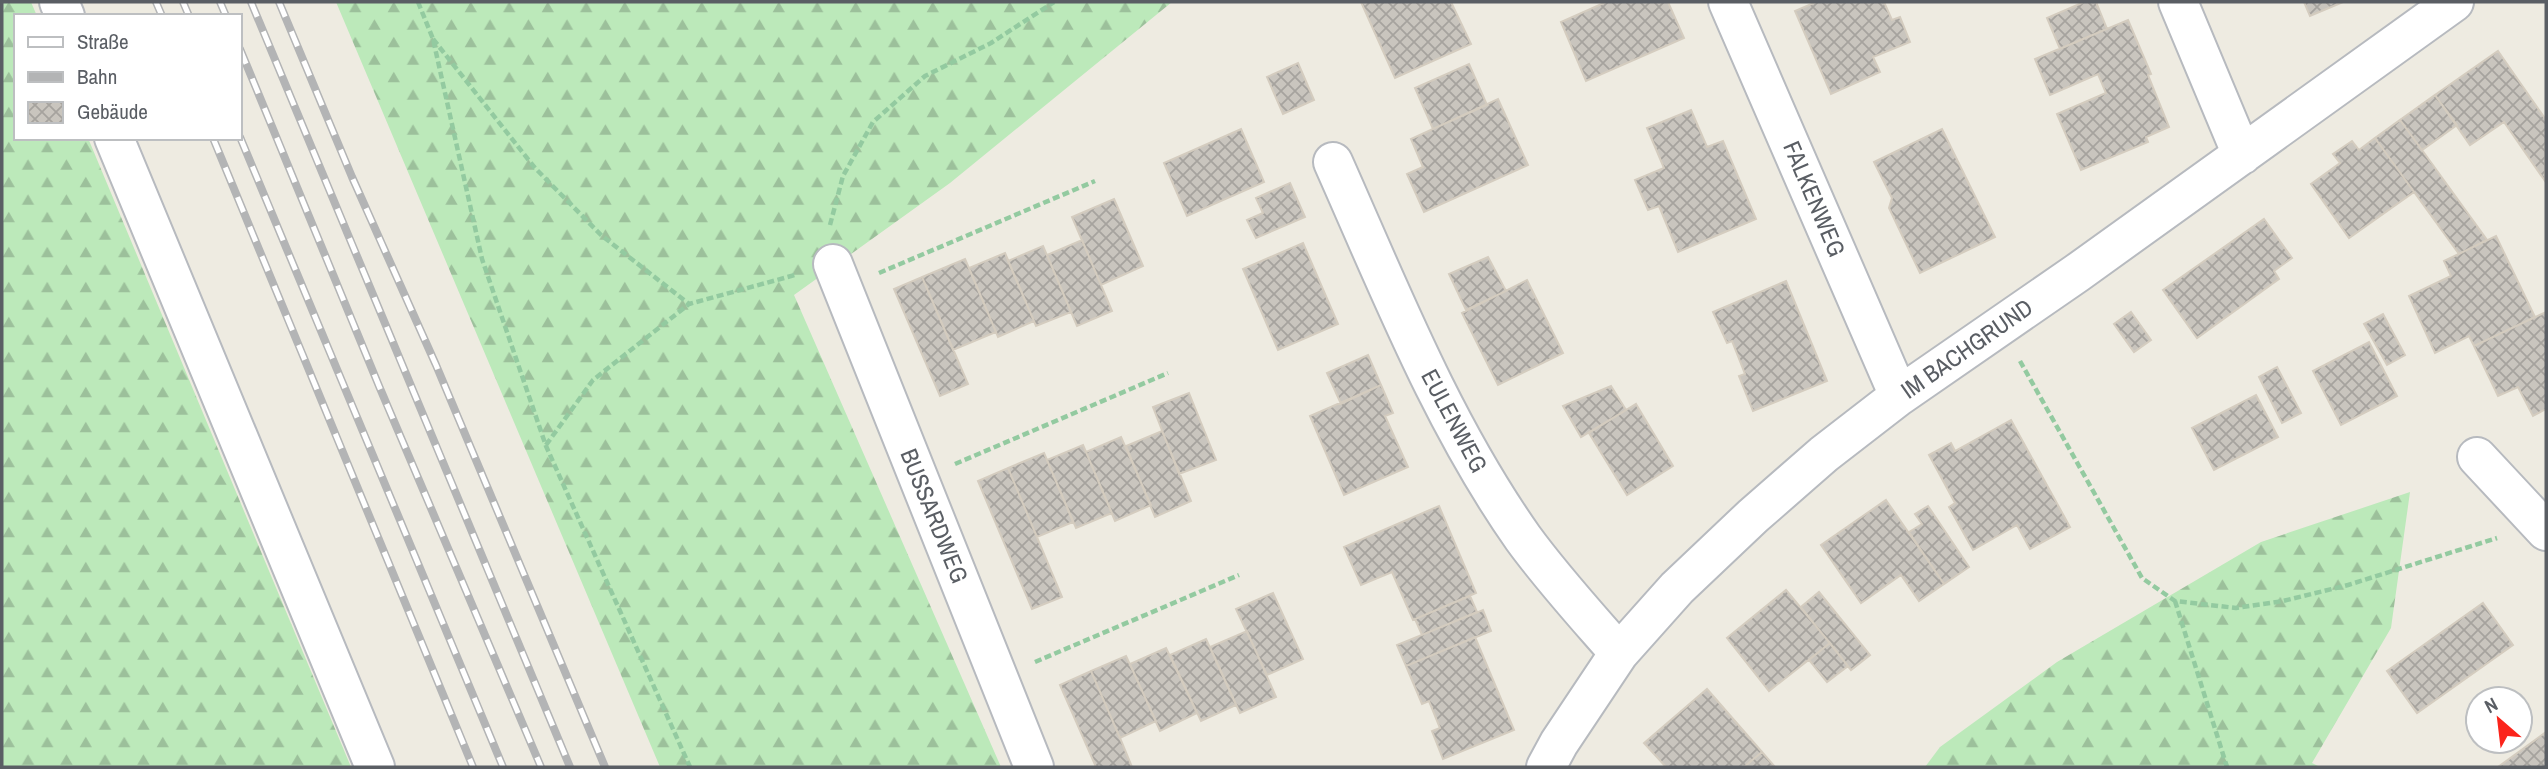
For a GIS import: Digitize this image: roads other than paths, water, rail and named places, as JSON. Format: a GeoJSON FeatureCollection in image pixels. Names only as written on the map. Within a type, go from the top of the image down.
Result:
{"type":"FeatureCollection","features":[{"type":"Feature","properties":{"kind":"street","name":"FALKENWEG"},"geometry":{"type":"LineString","coordinates":[[1728,2],[1899,396]]}},
{"type":"Feature","properties":{"kind":"street"},"geometry":{"type":"LineString","coordinates":[[2178,2],[2242,155]]}},
{"type":"Feature","properties":{"kind":"street","name":"IM BACHGRUND"},"geometry":{"type":"LineString","coordinates":[[1546,767],[1619,653],[1677,588],[1824,454],[1899,396],[2454,2]]}},
{"type":"Feature","properties":{"kind":"street"},"geometry":{"type":"LineString","coordinates":[[115,140],[375,767]]}},
{"type":"Feature","properties":{"kind":"street","name":"EULENWEG"},"geometry":{"type":"LineString","coordinates":[[1333,162],[1423,363],[1462,440],[1531,548],[1619,653]]}},
{"type":"Feature","properties":{"kind":"street","name":"BUSSARDWEG"},"geometry":{"type":"LineString","coordinates":[[838,276],[1034,767]]}},
{"type":"Feature","properties":{"kind":"street"},"geometry":{"type":"LineString","coordinates":[[2477,457],[2544,527]]}},
{"type":"Feature","properties":{"kind":"railway"},"geometry":{"type":"LineString","coordinates":[[156,2],[161,14]]}},
{"type":"Feature","properties":{"kind":"railway"},"geometry":{"type":"LineString","coordinates":[[183,2],[188,14]]}},
{"type":"Feature","properties":{"kind":"railway"},"geometry":{"type":"LineString","coordinates":[[220,2],[225,14]]}},
{"type":"Feature","properties":{"kind":"railway"},"geometry":{"type":"LineString","coordinates":[[251,2],[570,767]]}},
{"type":"Feature","properties":{"kind":"railway"},"geometry":{"type":"LineString","coordinates":[[279,2],[352,177],[436,365],[605,767]]}},
{"type":"Feature","properties":{"kind":"railway"},"geometry":{"type":"LineString","coordinates":[[242,54],[541,767]]}},
{"type":"Feature","properties":{"kind":"railway"},"geometry":{"type":"LineString","coordinates":[[214,140],[473,767]]}},
{"type":"Feature","properties":{"kind":"railway"},"geometry":{"type":"LineString","coordinates":[[241,140],[503,767]]}}]}
